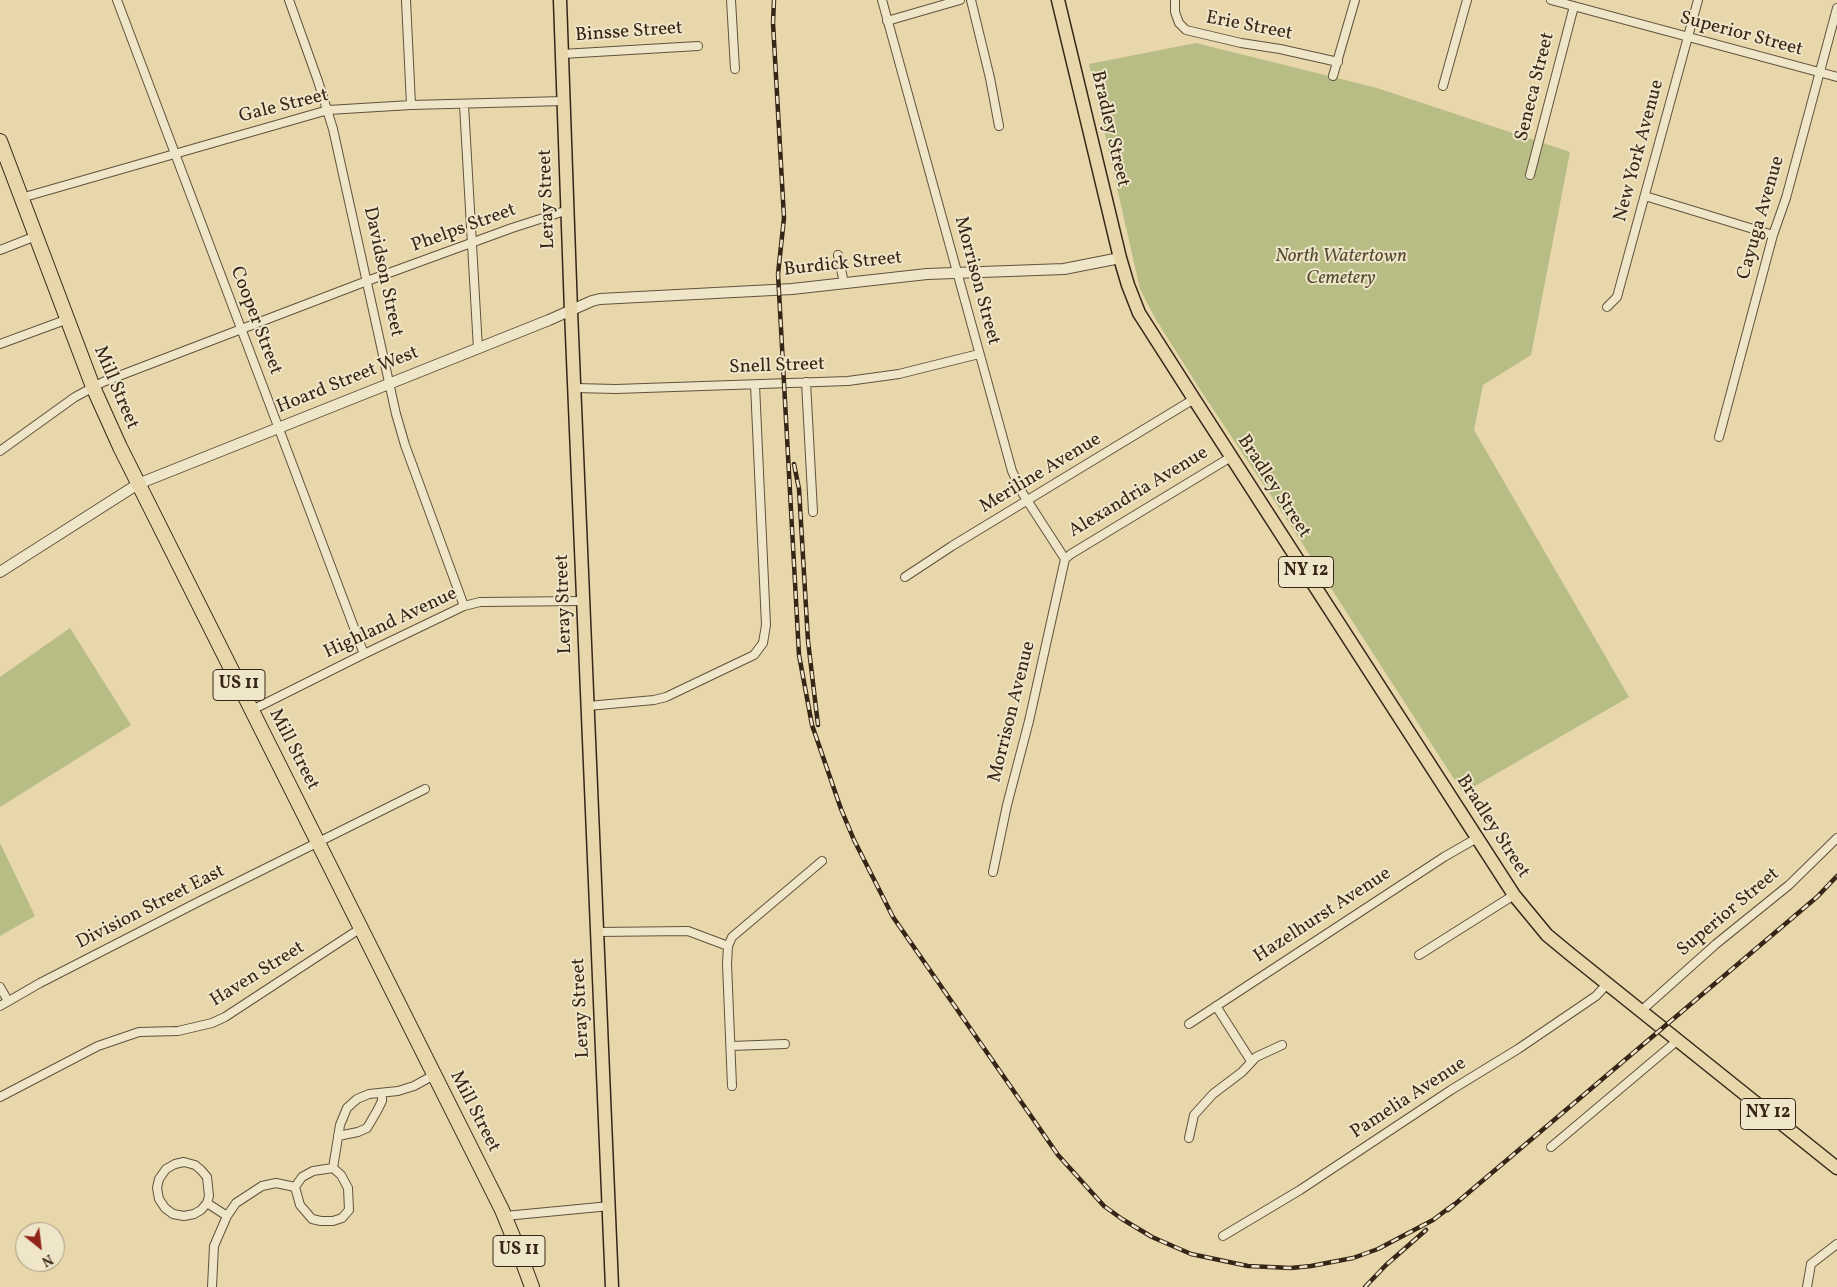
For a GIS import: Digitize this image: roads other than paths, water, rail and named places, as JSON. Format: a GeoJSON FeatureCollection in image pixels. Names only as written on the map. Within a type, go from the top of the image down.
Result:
{"type":"FeatureCollection","features":[{"type":"Feature","properties":{"kind":"highway","name":"Mill Street"},"geometry":{"type":"LineString","coordinates":[[1,149],[93,387],[138,484],[505,1216],[532,1287]]}},
{"type":"Feature","properties":{"kind":"main road","name":"Leray Street"},"geometry":{"type":"LineString","coordinates":[[560,0],[571,311],[612,1287]]}},
{"type":"Feature","properties":{"kind":"main road","name":"Bradley Street"},"geometry":{"type":"LineString","coordinates":[[1058,0],[1120,258],[1139,313],[1514,896],[1547,934],[1837,1168]]}},
{"type":"Feature","properties":{"kind":"street","name":"Cooper Street"},"geometry":{"type":"LineString","coordinates":[[116,0],[364,654]]}},
{"type":"Feature","properties":{"kind":"street","name":"Davidson Street"},"geometry":{"type":"LineString","coordinates":[[289,0],[328,110],[396,414],[405,445],[464,606]]}},
{"type":"Feature","properties":{"kind":"street"},"geometry":{"type":"LineString","coordinates":[[406,0],[411,105]]}},
{"type":"Feature","properties":{"kind":"street"},"geometry":{"type":"LineString","coordinates":[[731,0],[735,69]]}},
{"type":"Feature","properties":{"kind":"street","name":"Morrison Street"},"geometry":{"type":"LineString","coordinates":[[882,0],[978,354],[1012,471],[1028,502],[1065,559]]}},
{"type":"Feature","properties":{"kind":"street"},"geometry":{"type":"LineString","coordinates":[[888,21],[960,0]]}},
{"type":"Feature","properties":{"kind":"street"},"geometry":{"type":"LineString","coordinates":[[971,0],[999,126]]}},
{"type":"Feature","properties":{"kind":"street"},"geometry":{"type":"LineString","coordinates":[[1333,76],[1355,0]]}},
{"type":"Feature","properties":{"kind":"street"},"geometry":{"type":"LineString","coordinates":[[1444,86],[1467,0]]}},
{"type":"Feature","properties":{"kind":"street","name":"Superior Street"},"geometry":{"type":"LineString","coordinates":[[1550,0],[1837,78]]}},
{"type":"Feature","properties":{"kind":"street","name":"New York Avenue"},"geometry":{"type":"LineString","coordinates":[[1607,307],[1617,297],[1698,0]]}},
{"type":"Feature","properties":{"kind":"street","name":"Erie Street"},"geometry":{"type":"LineString","coordinates":[[1175,1],[1175,12],[1179,23],[1186,30],[1241,44],[1280,49],[1338,62]]}},
{"type":"Feature","properties":{"kind":"street","name":"Seneca Street"},"geometry":{"type":"LineString","coordinates":[[1530,175],[1574,6]]}},
{"type":"Feature","properties":{"kind":"street","name":"Cayuga Avenue"},"geometry":{"type":"LineString","coordinates":[[1720,437],[1773,234],[1786,198],[1837,8]]}},
{"type":"Feature","properties":{"kind":"street","name":"Binsse Street"},"geometry":{"type":"LineString","coordinates":[[562,54],[698,46]]}},
{"type":"Feature","properties":{"kind":"street","name":"Gale Street"},"geometry":{"type":"LineString","coordinates":[[21,198],[328,110],[411,105],[564,101]]}},
{"type":"Feature","properties":{"kind":"street"},"geometry":{"type":"LineString","coordinates":[[464,105],[478,349]]}},
{"type":"Feature","properties":{"kind":"street"},"geometry":{"type":"LineString","coordinates":[[1645,196],[1773,234]]}},
{"type":"Feature","properties":{"kind":"street","name":"Phelps Street"},"geometry":{"type":"LineString","coordinates":[[0,451],[93,387],[366,281],[512,228],[568,210]]}},
{"type":"Feature","properties":{"kind":"street"},"geometry":{"type":"LineString","coordinates":[[0,250],[36,236]]}},
{"type":"Feature","properties":{"kind":"street"},"geometry":{"type":"LineString","coordinates":[[838,255],[844,283]]}},
{"type":"Feature","properties":{"kind":"street","name":"Burdick Street"},"geometry":{"type":"LineString","coordinates":[[571,311],[600,299],[779,290],[957,273],[1064,269],[1120,258]]}},
{"type":"Feature","properties":{"kind":"street","name":"Hoard Street West"},"geometry":{"type":"LineString","coordinates":[[0,572],[138,484],[571,311]]}},
{"type":"Feature","properties":{"kind":"street"},"geometry":{"type":"LineString","coordinates":[[0,344],[68,319]]}},
{"type":"Feature","properties":{"kind":"street","name":"Snell Street"},"geometry":{"type":"LineString","coordinates":[[575,388],[616,389],[755,385],[848,380],[899,374],[978,354]]}},
{"type":"Feature","properties":{"kind":"street"},"geometry":{"type":"LineString","coordinates":[[806,382],[813,512]]}},
{"type":"Feature","properties":{"kind":"street"},"geometry":{"type":"LineString","coordinates":[[588,706],[654,700],[666,697],[754,655],[763,643],[766,625],[755,385]]}},
{"type":"Feature","properties":{"kind":"street","name":"Meriline Avenue"},"geometry":{"type":"LineString","coordinates":[[905,577],[952,546],[1028,502],[1194,400]]}},
{"type":"Feature","properties":{"kind":"street","name":"Alexandria Avenue"},"geometry":{"type":"LineString","coordinates":[[1065,559],[1231,457]]}},
{"type":"Feature","properties":{"kind":"street","name":"Morrison Avenue"},"geometry":{"type":"LineString","coordinates":[[993,872],[1007,805],[1034,701],[1065,559]]}},
{"type":"Feature","properties":{"kind":"street","name":"Highland Avenue"},"geometry":{"type":"LineString","coordinates":[[252,710],[464,606],[480,602],[584,601]]}},
{"type":"Feature","properties":{"kind":"street","name":"Division Street East"},"geometry":{"type":"LineString","coordinates":[[0,1006],[200,901],[425,790]]}},
{"type":"Feature","properties":{"kind":"street","name":"Hazelhurst Avenue"},"geometry":{"type":"LineString","coordinates":[[1189,1024],[1444,857],[1477,838]]}},
{"type":"Feature","properties":{"kind":"street","name":"Superior Street"},"geometry":{"type":"LineString","coordinates":[[1641,1011],[1716,944],[1789,885],[1837,838]]}},
{"type":"Feature","properties":{"kind":"street"},"geometry":{"type":"LineString","coordinates":[[732,1086],[727,964],[728,946],[732,938],[822,861]]}},
{"type":"Feature","properties":{"kind":"street"},"geometry":{"type":"LineString","coordinates":[[1419,955],[1514,896]]}},
{"type":"Feature","properties":{"kind":"street","name":"Haven Street"},"geometry":{"type":"LineString","coordinates":[[0,1097],[106,1043],[139,1032],[178,1031],[225,1017],[361,928]]}},
{"type":"Feature","properties":{"kind":"street"},"geometry":{"type":"LineString","coordinates":[[597,932],[688,931],[728,946]]}},
{"type":"Feature","properties":{"kind":"street","name":"Pamelia Avenue"},"geometry":{"type":"LineString","coordinates":[[1224,1236],[1300,1190],[1388,1131],[1518,1049],[1589,1001],[1607,984]]}},
{"type":"Feature","properties":{"kind":"street"},"geometry":{"type":"LineString","coordinates":[[0,988],[8,1001]]}},
{"type":"Feature","properties":{"kind":"street"},"geometry":{"type":"LineString","coordinates":[[1216,1006],[1251,1061]]}},
{"type":"Feature","properties":{"kind":"street"},"geometry":{"type":"LineString","coordinates":[[1551,1147],[1678,1040]]}},
{"type":"Feature","properties":{"kind":"street"},"geometry":{"type":"LineString","coordinates":[[731,1046],[785,1044]]}},
{"type":"Feature","properties":{"kind":"street"},"geometry":{"type":"LineString","coordinates":[[1189,1138],[1194,1114],[1213,1094],[1242,1072],[1251,1061],[1282,1045]]}},
{"type":"Feature","properties":{"kind":"street"},"geometry":{"type":"LineString","coordinates":[[333,1168],[338,1136],[347,1108],[363,1096],[398,1091],[414,1086],[434,1074]]}},
{"type":"Feature","properties":{"kind":"street"},"geometry":{"type":"LineString","coordinates":[[338,1136],[367,1128],[380,1106],[382,1093]]}},
{"type":"Feature","properties":{"kind":"street"},"geometry":{"type":"LineString","coordinates":[[184,1162],[194,1165],[207,1177],[209,1196],[207,1204],[194,1214],[184,1216],[173,1214],[165,1208],[159,1199],[157,1188],[159,1179],[166,1169],[175,1164],[184,1162]]}},
{"type":"Feature","properties":{"kind":"street"},"geometry":{"type":"LineString","coordinates":[[333,1168],[341,1175],[348,1188],[349,1210],[342,1218],[333,1221],[322,1221],[312,1218],[300,1205],[295,1186],[302,1177],[313,1171],[333,1168]]}},
{"type":"Feature","properties":{"kind":"street"},"geometry":{"type":"LineString","coordinates":[[212,1287],[214,1246],[227,1216],[236,1203],[262,1186],[276,1184],[295,1186]]}},
{"type":"Feature","properties":{"kind":"street"},"geometry":{"type":"LineString","coordinates":[[207,1204],[227,1216]]}},
{"type":"Feature","properties":{"kind":"street"},"geometry":{"type":"LineString","coordinates":[[505,1216],[610,1206]]}},
{"type":"Feature","properties":{"kind":"street"},"geometry":{"type":"LineString","coordinates":[[1808,1287],[1811,1264],[1837,1244]]}},
{"type":"Feature","properties":{"kind":"railway"},"geometry":{"type":"LineString","coordinates":[[774,0],[773,23],[784,218],[778,274],[799,655],[812,725],[841,809],[854,840],[893,917],[1058,1155],[1104,1206],[1152,1237],[1191,1254],[1248,1266],[1291,1268],[1311,1266],[1353,1258],[1378,1249],[1433,1220],[1453,1205]]}},
{"type":"Feature","properties":{"kind":"railway"},"geometry":{"type":"LineString","coordinates":[[794,464],[799,489],[808,641],[818,725]]}},
{"type":"Feature","properties":{"kind":"railway"},"geometry":{"type":"LineString","coordinates":[[1448,1210],[1817,897],[1837,876]]}},
{"type":"Feature","properties":{"kind":"railway"},"geometry":{"type":"LineString","coordinates":[[1365,1287],[1386,1265],[1426,1230]]}},
{"type":"Feature","properties":{"kind":"park label","name":"North Watertown Cemetery"},"geometry":{"type":"Point","coordinates":[1341,269]}}]}
